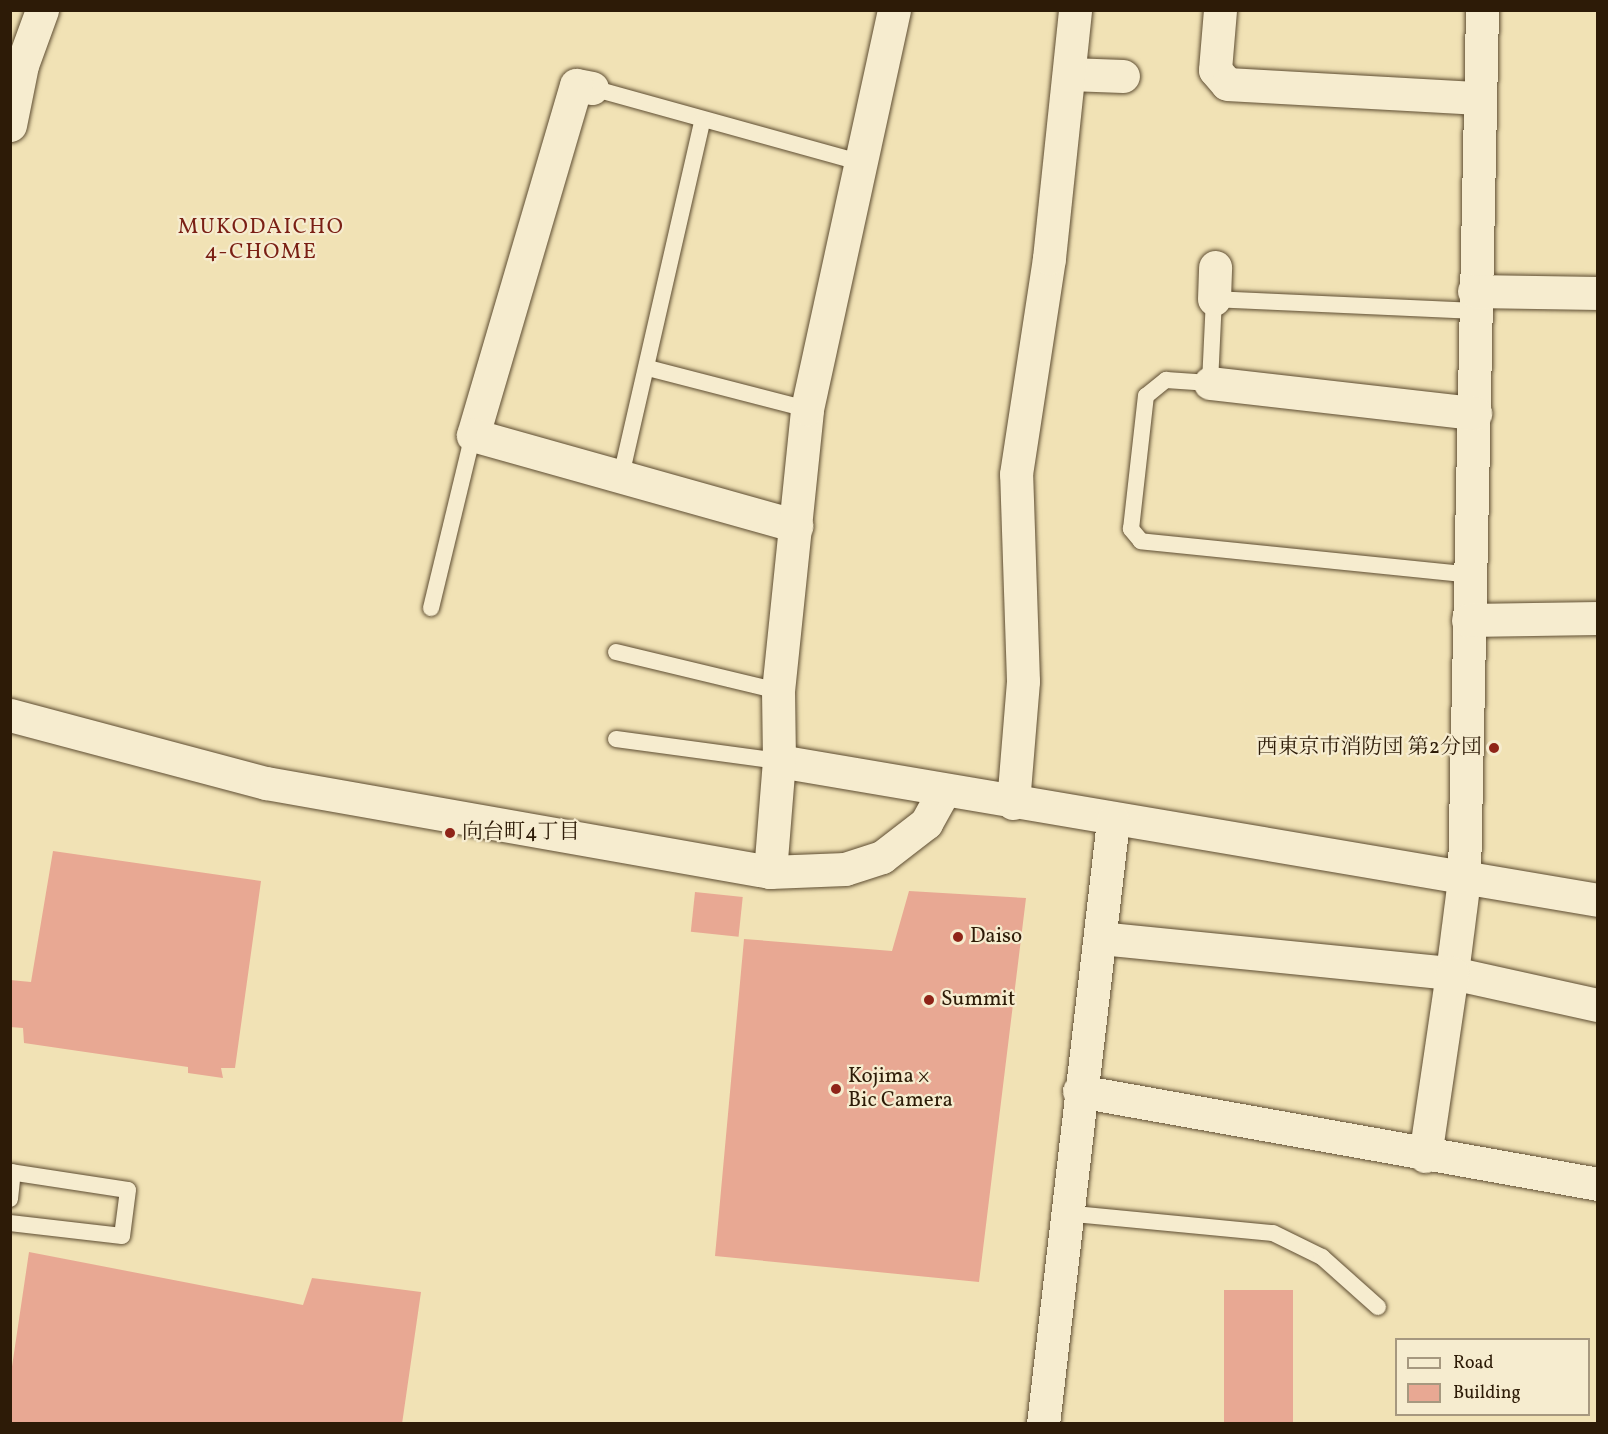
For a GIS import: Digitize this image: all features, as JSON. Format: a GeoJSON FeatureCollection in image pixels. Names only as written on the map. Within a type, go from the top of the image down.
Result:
{"type":"FeatureCollection","features":[{"type":"Feature","properties":{"kind":"street"},"geometry":{"type":"LineString","coordinates":[[770,872],[779,762],[778,691],[807,409],[894,10]]}},
{"type":"Feature","properties":{"kind":"street"},"geometry":{"type":"LineString","coordinates":[[1013,802],[1023,681],[1016,474],[1049,258],[1075,10]]}},
{"type":"Feature","properties":{"kind":"street"},"geometry":{"type":"LineString","coordinates":[[1220,10],[1215,70],[1227,84],[1480,98]]}},
{"type":"Feature","properties":{"kind":"street"},"geometry":{"type":"LineString","coordinates":[[1425,1156],[1464,879],[1468,620],[1473,575],[1474,301],[1482,10]]}},
{"type":"Feature","properties":{"kind":"street"},"geometry":{"type":"LineString","coordinates":[[10,125],[22,65],[39,11]]}},
{"type":"Feature","properties":{"kind":"street"},"geometry":{"type":"LineString","coordinates":[[1069,74],[1123,76]]}},
{"type":"Feature","properties":{"kind":"street"},"geometry":{"type":"LineString","coordinates":[[592,88],[576,85],[473,435],[796,526]]}},
{"type":"Feature","properties":{"kind":"street"},"geometry":{"type":"LineString","coordinates":[[1214,299],[1215,267]]}},
{"type":"Feature","properties":{"kind":"street"},"geometry":{"type":"LineString","coordinates":[[1474,301],[1598,293]]}},
{"type":"Feature","properties":{"kind":"street"},"geometry":{"type":"LineString","coordinates":[[1210,382],[1475,412]]}},
{"type":"Feature","properties":{"kind":"street"},"geometry":{"type":"LineString","coordinates":[[1468,620],[1598,618]]}},
{"type":"Feature","properties":{"kind":"street"},"geometry":{"type":"LineString","coordinates":[[10,715],[266,783],[770,872],[844,869],[882,857],[926,822],[944,791]]}},
{"type":"Feature","properties":{"kind":"street"},"geometry":{"type":"LineString","coordinates":[[779,762],[1113,821],[1598,900]]}},
{"type":"Feature","properties":{"kind":"street"},"geometry":{"type":"LineString","coordinates":[[1043,1424],[1064,1213],[1113,821]]}},
{"type":"Feature","properties":{"kind":"street"},"geometry":{"type":"LineString","coordinates":[[1100,938],[1452,973],[1598,1005]]}},
{"type":"Feature","properties":{"kind":"street"},"geometry":{"type":"LineString","coordinates":[[1079,1091],[1425,1156],[1598,1184]]}},
{"type":"Feature","properties":{"kind":"lane"},"geometry":{"type":"LineString","coordinates":[[592,88],[702,121],[860,162]]}},
{"type":"Feature","properties":{"kind":"lane"},"geometry":{"type":"LineString","coordinates":[[621,476],[648,368],[702,121]]}},
{"type":"Feature","properties":{"kind":"lane"},"geometry":{"type":"LineString","coordinates":[[1473,575],[1141,541],[1131,529],[1146,396],[1166,380],[1210,382],[1214,299],[1474,301]]}},
{"type":"Feature","properties":{"kind":"lane"},"geometry":{"type":"LineString","coordinates":[[648,368],[807,409]]}},
{"type":"Feature","properties":{"kind":"lane"},"geometry":{"type":"LineString","coordinates":[[431,608],[473,435]]}},
{"type":"Feature","properties":{"kind":"lane"},"geometry":{"type":"LineString","coordinates":[[616,652],[778,691]]}},
{"type":"Feature","properties":{"kind":"lane"},"geometry":{"type":"LineString","coordinates":[[616,739],[779,762]]}},
{"type":"Feature","properties":{"kind":"lane"},"geometry":{"type":"LineString","coordinates":[[10,1199],[12,1172],[128,1190],[122,1236],[10,1223]]}},
{"type":"Feature","properties":{"kind":"lane"},"geometry":{"type":"LineString","coordinates":[[1064,1213],[1273,1233],[1322,1257],[1378,1307]]}},
{"type":"Feature","properties":{"kind":"building"},"geometry":{"type":"Polygon","coordinates":[[[53,851],[261,881],[235,1068],[221,1068],[223,1078],[188,1073],[188,1067],[24,1043],[23,1028],[10,1027],[10,980],[31,982],[53,851]]]}},
{"type":"Feature","properties":{"kind":"building"},"geometry":{"type":"Polygon","coordinates":[[[909,891],[1026,898],[979,1282],[715,1256],[744,939],[892,951],[909,891]]]}},
{"type":"Feature","properties":{"kind":"building"},"geometry":{"type":"Polygon","coordinates":[[[695,892],[743,897],[739,937],[691,932],[695,892]]]}},
{"type":"Feature","properties":{"kind":"building"},"geometry":{"type":"Polygon","coordinates":[[[29,1252],[303,1305],[312,1278],[421,1292],[402,1424],[10,1424],[10,1380],[29,1252]]]}},
{"type":"Feature","properties":{"kind":"building"},"geometry":{"type":"Polygon","coordinates":[[[1224,1290],[1293,1290],[1293,1424],[1224,1424],[1224,1290]]]}},
{"type":"Feature","properties":{"kind":"place","name":"西東京市消防団 第2分団"},"geometry":{"type":"Point","coordinates":[1494,748]}},
{"type":"Feature","properties":{"kind":"place","name":"向台町4丁目"},"geometry":{"type":"Point","coordinates":[450,833]}},
{"type":"Feature","properties":{"kind":"place","name":"Daiso"},"geometry":{"type":"Point","coordinates":[958,937]}},
{"type":"Feature","properties":{"kind":"place","name":"Summit"},"geometry":{"type":"Point","coordinates":[929,1000]}},
{"type":"Feature","properties":{"kind":"place","name":"Kojima × Bic Camera"},"geometry":{"type":"Point","coordinates":[836,1089]}},
{"type":"Feature","properties":{"kind":"district","name":"MUKODAICHO 4-CHOME"},"geometry":{"type":"Point","coordinates":[261,240]}}]}
